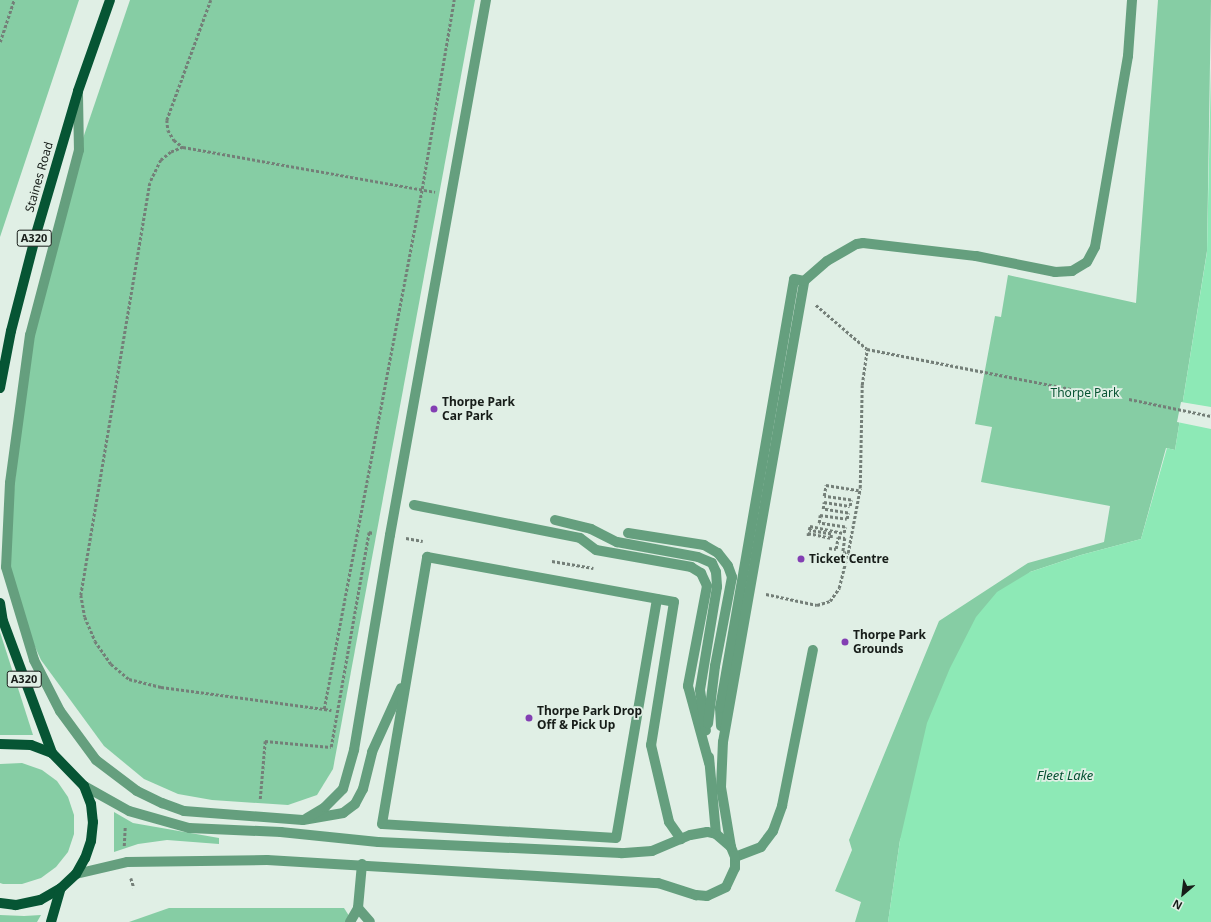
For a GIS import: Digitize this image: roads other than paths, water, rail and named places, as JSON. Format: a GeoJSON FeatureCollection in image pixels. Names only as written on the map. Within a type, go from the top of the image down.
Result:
{"type":"FeatureCollection","features":[{"type":"Feature","properties":{"kind":"main road","name":"Staines Road"},"geometry":{"type":"LineString","coordinates":[[0,388],[11,332],[36,234],[78,91],[110,0]]}},
{"type":"Feature","properties":{"kind":"main road","name":"A320"},"geometry":{"type":"LineString","coordinates":[[0,603],[8,636],[52,754]]}},
{"type":"Feature","properties":{"kind":"main road"},"geometry":{"type":"LineString","coordinates":[[0,744],[31,745],[52,754],[84,786],[91,804],[92,835],[85,858],[76,874],[61,888],[40,900],[16,905],[0,903]]}},
{"type":"Feature","properties":{"kind":"main road"},"geometry":{"type":"LineString","coordinates":[[51,922],[61,888]]}},
{"type":"Feature","properties":{"kind":"lane"},"geometry":{"type":"LineString","coordinates":[[281,832],[325,807],[343,789],[349,772],[486,0]]}},
{"type":"Feature","properties":{"kind":"lane"},"geometry":{"type":"LineString","coordinates":[[723,742],[720,708],[799,280],[827,261],[857,244],[976,256],[1055,272],[1072,271],[1087,262],[1095,247],[1128,56],[1132,0]]}},
{"type":"Feature","properties":{"kind":"lane"},"geometry":{"type":"LineString","coordinates":[[78,91],[79,150],[30,335],[10,483],[6,567],[34,660],[60,711],[96,760],[137,791],[184,810],[304,820],[343,813],[355,804],[363,789],[372,752],[407,676]]}},
{"type":"Feature","properties":{"kind":"lane"},"geometry":{"type":"LineString","coordinates":[[76,874],[126,862],[267,860],[362,864],[658,883],[696,895],[707,896],[717,893],[729,883],[736,868],[721,787],[723,742],[801,300],[799,280]]}},
{"type":"Feature","properties":{"kind":"lane"},"geometry":{"type":"LineString","coordinates":[[414,505],[580,538],[596,550],[691,567],[701,573],[707,586],[688,686],[709,763]]}},
{"type":"Feature","properties":{"kind":"lane"},"geometry":{"type":"LineString","coordinates":[[556,520],[591,529],[617,542],[698,557],[712,563],[716,572],[717,587],[700,690],[707,738],[716,834]]}},
{"type":"Feature","properties":{"kind":"lane"},"geometry":{"type":"LineString","coordinates":[[628,533],[704,545],[718,553],[728,566],[732,577],[715,666],[707,738]]}},
{"type":"Feature","properties":{"kind":"lane"},"geometry":{"type":"LineString","coordinates":[[657,599],[616,838],[382,824],[427,557],[674,602],[651,745],[669,822],[681,839]]}},
{"type":"Feature","properties":{"kind":"lane"},"geometry":{"type":"LineString","coordinates":[[735,857],[761,847],[773,831],[782,806],[813,650]]}},
{"type":"Feature","properties":{"kind":"lane"},"geometry":{"type":"LineString","coordinates":[[84,786],[129,811],[163,822],[189,828],[281,832],[378,842],[621,853],[652,851],[698,832],[716,834],[731,847]]}},
{"type":"Feature","properties":{"kind":"lane"},"geometry":{"type":"LineString","coordinates":[[350,922],[358,908],[362,864]]}},
{"type":"Feature","properties":{"kind":"lane"},"geometry":{"type":"LineString","coordinates":[[358,908],[370,922]]}},
{"type":"Feature","properties":{"kind":"water","name":"Fleet Lake"},"geometry":{"type":"Polygon","coordinates":[[[1211,67],[1211,922],[888,922],[900,840],[927,723],[950,668],[976,617],[997,592],[1030,572],[1081,555],[1141,539],[1167,448],[1175,450],[1207,252],[1211,67]]]}},
{"type":"Feature","properties":{"kind":"place","name":"Thorpe Park Car Park"},"geometry":{"type":"Point","coordinates":[434,409]}},
{"type":"Feature","properties":{"kind":"place","name":"Ticket Centre"},"geometry":{"type":"Point","coordinates":[801,559]}},
{"type":"Feature","properties":{"kind":"place","name":"Thorpe Park Grounds"},"geometry":{"type":"Point","coordinates":[845,642]}},
{"type":"Feature","properties":{"kind":"place","name":"Thorpe Park Drop Off & Pick Up"},"geometry":{"type":"Point","coordinates":[529,718]}},
{"type":"Feature","properties":{"kind":"park label","name":"Thorpe Park"},"geometry":{"type":"Point","coordinates":[1085,393]}}]}
